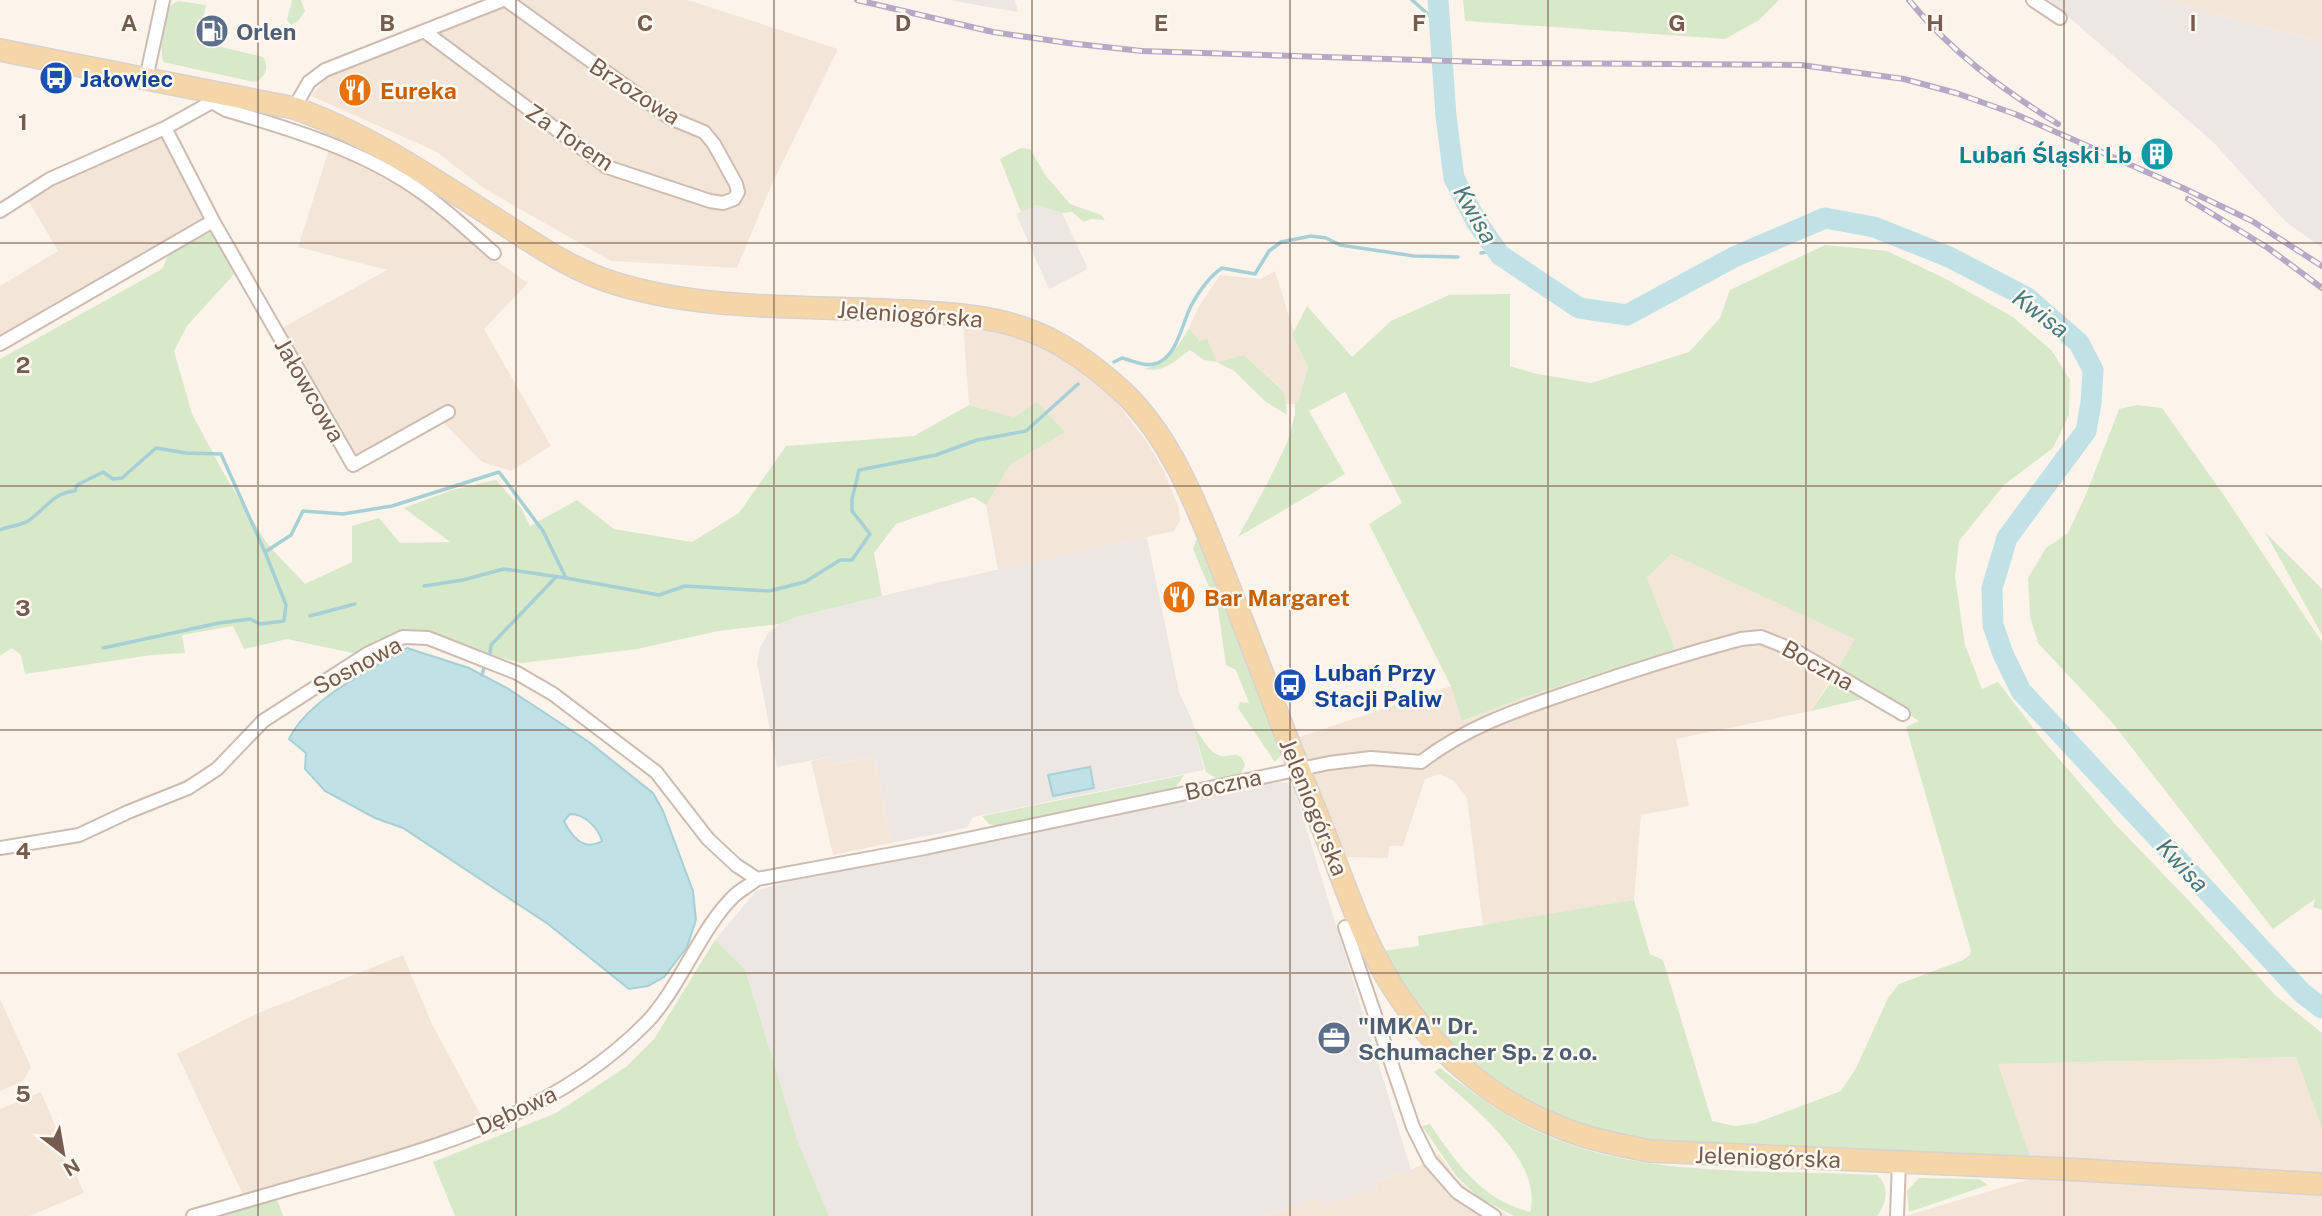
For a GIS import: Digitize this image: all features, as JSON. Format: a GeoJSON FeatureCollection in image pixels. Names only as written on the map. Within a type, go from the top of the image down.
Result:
{"type":"FeatureCollection","features":[{"type":"Feature","properties":{"kind":"main road","name":"Jeleniogórska"},"geometry":{"type":"LineString","coordinates":[[0,50],[146,79],[216,98],[294,108],[333,121],[434,180],[560,261],[610,282],[657,295],[708,301],[938,313],[990,319],[1040,334],[1069,350],[1124,394],[1145,418],[1181,475],[1237,607],[1298,769],[1368,940],[1399,997],[1423,1029],[1469,1073],[1512,1104],[1558,1127],[1590,1138],[1650,1151],[2322,1184]]}},
{"type":"Feature","properties":{"kind":"street"},"geometry":{"type":"LineString","coordinates":[[146,79],[163,0]]}},
{"type":"Feature","properties":{"kind":"street"},"geometry":{"type":"LineString","coordinates":[[294,108],[309,82],[325,70],[504,0]]}},
{"type":"Feature","properties":{"kind":"street","name":"Brzozowa"},"geometry":{"type":"LineString","coordinates":[[504,0],[670,118],[705,132],[736,184],[738,192],[734,199]]}},
{"type":"Feature","properties":{"kind":"street"},"geometry":{"type":"LineString","coordinates":[[2033,0],[2060,19]]}},
{"type":"Feature","properties":{"kind":"street","name":"Za Torem"},"geometry":{"type":"LineString","coordinates":[[424,31],[607,167],[710,201],[723,204],[734,199]]}},
{"type":"Feature","properties":{"kind":"street"},"geometry":{"type":"LineString","coordinates":[[0,211],[50,179],[165,128],[216,98],[226,110],[319,139],[383,169],[422,193],[494,253]]}},
{"type":"Feature","properties":{"kind":"street","name":"Jałowcowa"},"geometry":{"type":"LineString","coordinates":[[165,128],[212,221],[353,465],[448,412]]}},
{"type":"Feature","properties":{"kind":"street"},"geometry":{"type":"LineString","coordinates":[[0,344],[212,221]]}},
{"type":"Feature","properties":{"kind":"street","name":"Sosnowa"},"geometry":{"type":"LineString","coordinates":[[0,848],[79,835],[188,788],[217,769],[263,721],[357,660],[403,637],[428,638],[517,673],[553,694],[656,772],[708,839],[757,879]]}},
{"type":"Feature","properties":{"kind":"street","name":"Boczna"},"geometry":{"type":"LineString","coordinates":[[757,879],[925,848],[1298,769],[1371,758],[1421,762],[1456,737],[1496,718],[1636,670],[1751,637],[1761,637],[1796,651],[1902,714]]}},
{"type":"Feature","properties":{"kind":"street","name":"Dębowa"},"geometry":{"type":"LineString","coordinates":[[193,1216],[389,1160],[449,1140],[543,1101],[609,1056],[649,1020],[734,896],[757,879]]}},
{"type":"Feature","properties":{"kind":"street"},"geometry":{"type":"LineString","coordinates":[[1345,927],[1413,1127],[1430,1161],[1457,1192],[1494,1216]]}},
{"type":"Feature","properties":{"kind":"street"},"geometry":{"type":"LineString","coordinates":[[1897,1216],[1899,1162]]}},
{"type":"Feature","properties":{"kind":"shaded area"},"geometry":{"type":"Polygon","coordinates":[[[510,0],[688,0],[838,49],[772,184],[737,268],[611,261],[485,189],[435,151],[311,96],[333,71],[510,0]]]}},
{"type":"Feature","properties":{"kind":"shaded area"},"geometry":{"type":"Polygon","coordinates":[[[950,0],[1015,0],[1018,12],[965,3],[950,0]]]}},
{"type":"Feature","properties":{"kind":"shaded area"},"geometry":{"type":"Polygon","coordinates":[[[2049,0],[2163,0],[2322,42],[2322,248],[2285,221],[2212,141],[2049,0]]]}},
{"type":"Feature","properties":{"kind":"shaded area"},"geometry":{"type":"Polygon","coordinates":[[[2163,0],[2322,0],[2322,42],[2163,0]]]}},
{"type":"Feature","properties":{"kind":"shaded area"},"geometry":{"type":"Polygon","coordinates":[[[161,135],[206,221],[0,339],[0,286],[58,251],[28,200],[96,164],[161,135]]]}},
{"type":"Feature","properties":{"kind":"shaded area"},"geometry":{"type":"Polygon","coordinates":[[[329,149],[413,194],[473,244],[528,283],[484,329],[551,446],[511,471],[482,462],[435,414],[357,456],[320,402],[280,329],[387,270],[298,247],[329,149]]]}},
{"type":"Feature","properties":{"kind":"shaded area"},"geometry":{"type":"Polygon","coordinates":[[[1036,205],[1062,213],[1087,266],[1086,270],[1049,289],[1016,214],[1036,205]]]}},
{"type":"Feature","properties":{"kind":"shaded area"},"geometry":{"type":"Polygon","coordinates":[[[1275,271],[1294,332],[1292,335],[1308,367],[1295,404],[1286,404],[1283,391],[1244,355],[1217,362],[1207,340],[1200,341],[1189,328],[1198,308],[1220,275],[1261,279],[1275,271]]]}},
{"type":"Feature","properties":{"kind":"shaded area"},"geometry":{"type":"Polygon","coordinates":[[[963,323],[1033,339],[1078,366],[1113,398],[1149,445],[1164,471],[1179,508],[1180,520],[1174,531],[998,570],[986,505],[1011,464],[1014,417],[969,405],[963,323]]]}},
{"type":"Feature","properties":{"kind":"shaded area"},"geometry":{"type":"Polygon","coordinates":[[[1147,537],[1179,692],[1192,720],[1204,770],[973,817],[967,828],[891,843],[874,757],[832,764],[830,757],[777,767],[757,663],[760,647],[769,632],[780,624],[796,617],[923,586],[1147,537]]]}},
{"type":"Feature","properties":{"kind":"shaded area"},"geometry":{"type":"Polygon","coordinates":[[[1671,554],[1856,639],[1811,711],[1676,739],[1689,806],[1641,815],[1634,900],[1483,927],[1467,798],[1454,781],[1439,774],[1425,779],[1403,846],[1389,846],[1388,858],[1341,857],[1294,739],[1451,686],[1463,721],[1526,697],[1675,649],[1647,578],[1671,554]]]}},
{"type":"Feature","properties":{"kind":"shaded area"},"geometry":{"type":"Polygon","coordinates":[[[831,757],[833,764],[874,757],[891,843],[833,855],[811,761],[831,757]]]}},
{"type":"Feature","properties":{"kind":"shaded area"},"geometry":{"type":"Polygon","coordinates":[[[1277,782],[1287,783],[1294,788],[1411,1170],[1375,1181],[1377,1188],[1321,1205],[1319,1199],[1263,1216],[829,1216],[798,1142],[745,969],[715,940],[756,891],[782,883],[1277,782]]]}},
{"type":"Feature","properties":{"kind":"shaded area"},"geometry":{"type":"Polygon","coordinates":[[[403,955],[432,1024],[484,1121],[244,1197],[177,1054],[256,1014],[403,955]]]}},
{"type":"Feature","properties":{"kind":"shaded area"},"geometry":{"type":"Polygon","coordinates":[[[0,999],[31,1067],[23,1081],[0,1091],[0,999]]]}},
{"type":"Feature","properties":{"kind":"shaded area"},"geometry":{"type":"Polygon","coordinates":[[[2296,1057],[2322,1129],[2322,1216],[1905,1216],[2037,1177],[1998,1064],[2296,1057]]]}},
{"type":"Feature","properties":{"kind":"shaded area"},"geometry":{"type":"Polygon","coordinates":[[[41,1092],[84,1193],[30,1216],[0,1216],[0,1109],[41,1092]]]}},
{"type":"Feature","properties":{"kind":"shaded area"},"geometry":{"type":"Polygon","coordinates":[[[1439,1154],[1456,1178],[1478,1198],[1509,1216],[1263,1216],[1319,1199],[1321,1204],[1377,1188],[1375,1181],[1411,1170],[1439,1154]]]}},
{"type":"Feature","properties":{"kind":"green space"},"geometry":{"type":"Polygon","coordinates":[[[292,0],[301,0],[305,11],[298,21],[291,25],[287,20],[292,0]]]}},
{"type":"Feature","properties":{"kind":"green space"},"geometry":{"type":"Polygon","coordinates":[[[1463,0],[1779,0],[1759,20],[1725,39],[1465,21],[1463,0]]]}},
{"type":"Feature","properties":{"kind":"green space"},"geometry":{"type":"Polygon","coordinates":[[[178,1],[206,5],[203,19],[210,20],[205,40],[218,43],[221,47],[263,57],[266,69],[261,78],[254,82],[163,62],[161,37],[164,19],[171,5],[178,1]]]}},
{"type":"Feature","properties":{"kind":"green space"},"geometry":{"type":"Polygon","coordinates":[[[1021,148],[1030,149],[1046,176],[1070,204],[1101,215],[1105,220],[1091,219],[1084,222],[1072,212],[1062,213],[1036,205],[1021,212],[1000,159],[1021,148]]]}},
{"type":"Feature","properties":{"kind":"green space"},"geometry":{"type":"Polygon","coordinates":[[[211,232],[236,272],[187,326],[174,351],[192,414],[227,479],[268,545],[305,584],[352,562],[352,526],[379,518],[400,543],[450,542],[404,508],[452,490],[496,480],[521,508],[530,526],[577,500],[614,529],[692,542],[739,513],[786,446],[914,436],[969,405],[1014,417],[1037,402],[1065,432],[1011,464],[986,505],[973,497],[896,524],[874,553],[882,596],[796,617],[780,624],[718,631],[637,649],[522,663],[492,656],[428,634],[357,654],[287,639],[244,649],[233,626],[182,635],[185,653],[151,655],[25,674],[21,655],[12,648],[0,656],[0,359],[162,269],[169,254],[211,232]]]}},
{"type":"Feature","properties":{"kind":"green space"},"geometry":{"type":"Polygon","coordinates":[[[1825,245],[1887,251],[1944,278],[2013,317],[2052,351],[2070,380],[2069,415],[2053,448],[2004,485],[1959,541],[1955,577],[1965,645],[1982,689],[1998,682],[2041,738],[2115,824],[2275,995],[2322,1033],[2322,1129],[2296,1057],[1998,1064],[2032,1162],[1642,1141],[1576,1124],[1516,1095],[1489,1077],[1438,1033],[1402,987],[1383,951],[1419,946],[1418,936],[1634,900],[1650,954],[1663,960],[1712,1121],[1735,1126],[1756,1123],[1841,1091],[1856,1068],[1888,998],[1899,984],[1970,955],[1906,727],[1919,721],[1837,670],[1855,639],[1671,554],[1647,578],[1675,649],[1526,697],[1462,721],[1451,686],[1369,524],[1402,503],[1345,392],[1309,411],[1345,474],[1238,537],[1287,443],[1295,415],[1295,404],[1308,367],[1292,335],[1307,306],[1352,357],[1391,321],[1449,295],[1510,294],[1510,366],[1537,374],[1591,383],[1689,352],[1720,318],[1730,290],[1825,245]]]}},
{"type":"Feature","properties":{"kind":"green space"},"geometry":{"type":"Polygon","coordinates":[[[1189,328],[1200,341],[1207,339],[1217,362],[1204,360],[1190,350],[1164,368],[1145,369],[1172,353],[1189,328]]]}},
{"type":"Feature","properties":{"kind":"green space"},"geometry":{"type":"Polygon","coordinates":[[[1244,355],[1283,391],[1287,415],[1265,401],[1234,371],[1217,362],[1244,355]]]}},
{"type":"Feature","properties":{"kind":"green space"},"geometry":{"type":"Polygon","coordinates":[[[2137,405],[2162,408],[2322,642],[2322,910],[2313,907],[2315,899],[2273,929],[2111,721],[2038,643],[2030,616],[2028,578],[2046,548],[2068,533],[2119,409],[2137,405]]]}},
{"type":"Feature","properties":{"kind":"green space"},"geometry":{"type":"Polygon","coordinates":[[[2265,532],[2322,589],[2322,635],[2265,532]]]}},
{"type":"Feature","properties":{"kind":"green space"},"geometry":{"type":"Polygon","coordinates":[[[1196,540],[1200,541],[1282,745],[1278,746],[1281,755],[1275,762],[1238,708],[1240,702],[1249,703],[1236,670],[1226,665],[1218,609],[1193,549],[1196,540]]]}},
{"type":"Feature","properties":{"kind":"green space"},"geometry":{"type":"Polygon","coordinates":[[[1835,676],[1870,697],[1811,711],[1835,676]]]}},
{"type":"Feature","properties":{"kind":"green space"},"geometry":{"type":"Polygon","coordinates":[[[1193,726],[1216,754],[1236,755],[1243,759],[1245,765],[1240,775],[1219,780],[1206,772],[1193,726]]]}},
{"type":"Feature","properties":{"kind":"green space"},"geometry":{"type":"Polygon","coordinates":[[[1184,775],[1175,789],[1164,793],[998,827],[989,824],[982,816],[1184,775]]]}},
{"type":"Feature","properties":{"kind":"green space"},"geometry":{"type":"Polygon","coordinates":[[[715,940],[745,969],[798,1142],[829,1216],[455,1216],[433,1162],[556,1113],[627,1066],[654,1039],[715,940]]]}},
{"type":"Feature","properties":{"kind":"green space"},"geometry":{"type":"Polygon","coordinates":[[[1440,1068],[1483,1100],[1530,1128],[1601,1154],[1678,1167],[1877,1175],[1884,1184],[1885,1200],[1877,1216],[1514,1216],[1478,1197],[1457,1177],[1422,1126],[1430,1124],[1450,1153],[1484,1189],[1513,1206],[1530,1212],[1531,1192],[1526,1172],[1515,1153],[1483,1116],[1434,1072],[1440,1068]]]}},
{"type":"Feature","properties":{"kind":"green space"},"geometry":{"type":"Polygon","coordinates":[[[1919,1178],[1979,1179],[1988,1185],[1909,1212],[1907,1191],[1919,1178]]]}},
{"type":"Feature","properties":{"kind":"green space"},"geometry":{"type":"Polygon","coordinates":[[[277,1199],[283,1216],[220,1216],[277,1199]]]}},
{"type":"Feature","properties":{"kind":"water"},"geometry":{"type":"Polygon","coordinates":[[[407,648],[469,668],[507,688],[589,742],[653,793],[663,811],[693,891],[696,920],[687,947],[664,977],[648,986],[629,989],[548,924],[403,828],[375,818],[325,791],[305,769],[306,753],[289,739],[298,725],[325,698],[407,648]],[[570,814],[564,821],[574,837],[589,845],[602,841],[590,823],[570,814]]]}},
{"type":"Feature","properties":{"kind":"water"},"geometry":{"type":"Polygon","coordinates":[[[1090,767],[1094,788],[1053,796],[1048,775],[1090,767]]]}},
{"type":"Feature","properties":{"kind":"waterway"},"geometry":{"type":"LineString","coordinates":[[1412,0],[1440,25]]}},
{"type":"Feature","properties":{"kind":"waterway","name":"Kwisa"},"geometry":{"type":"LineString","coordinates":[[1438,0],[1446,116],[1454,178],[1476,221],[1500,255],[1579,308],[1627,315],[1734,257],[1825,218],[1874,227],[1949,257],[2026,297],[2079,343],[2093,370],[2086,431],[2007,538],[1992,588],[1993,625],[2003,654],[2021,691],[2302,993],[2322,1008]]}},
{"type":"Feature","properties":{"kind":"waterway"},"geometry":{"type":"LineString","coordinates":[[1114,362],[1122,358],[1146,365],[1162,361],[1178,340],[1191,306],[1213,276],[1222,268],[1255,274],[1269,251],[1281,242],[1311,236],[1326,238],[1340,245],[1414,256],[1458,257]]}},
{"type":"Feature","properties":{"kind":"waterway"},"geometry":{"type":"LineString","coordinates":[[1481,253],[1497,250]]}},
{"type":"Feature","properties":{"kind":"waterway"},"geometry":{"type":"LineString","coordinates":[[0,530],[28,521],[55,498],[75,491],[77,485],[103,472],[113,479],[122,478],[156,448],[186,453],[221,454],[265,552],[291,535],[303,511],[343,514],[392,506],[499,472],[543,531],[566,578],[659,595],[685,586],[769,591],[805,582],[840,560],[852,560],[870,534],[852,511],[859,470],[936,455],[977,440],[1026,431],[1078,384]]}},
{"type":"Feature","properties":{"kind":"waterway"},"geometry":{"type":"LineString","coordinates":[[103,648],[219,623],[250,619],[260,624],[284,621],[286,605],[265,552]]}},
{"type":"Feature","properties":{"kind":"waterway"},"geometry":{"type":"LineString","coordinates":[[424,586],[463,580],[504,569],[566,578]]}},
{"type":"Feature","properties":{"kind":"waterway"},"geometry":{"type":"LineString","coordinates":[[490,653],[491,645],[556,577]]}},
{"type":"Feature","properties":{"kind":"waterway"},"geometry":{"type":"LineString","coordinates":[[310,616],[355,604]]}},
{"type":"Feature","properties":{"kind":"waterway"},"geometry":{"type":"LineString","coordinates":[[482,675],[484,668]]}},
{"type":"Feature","properties":{"kind":"railway"},"geometry":{"type":"LineString","coordinates":[[857,0],[993,32],[1142,51],[1514,63],[1801,65],[1904,79],[1956,93],[2015,114],[2183,188],[2252,221],[2322,266]]}},
{"type":"Feature","properties":{"kind":"railway"},"geometry":{"type":"LineString","coordinates":[[1909,0],[1942,36],[1978,68],[2058,124]]}},
{"type":"Feature","properties":{"kind":"railway"},"geometry":{"type":"LineString","coordinates":[[2188,199],[2268,248],[2322,288]]}},
{"type":"Feature","properties":{"kind":"place","name":"Orlen"},"geometry":{"type":"Point","coordinates":[212,31]}},
{"type":"Feature","properties":{"kind":"place","name":"Jałowiec"},"geometry":{"type":"Point","coordinates":[56,78]}},
{"type":"Feature","properties":{"kind":"place","name":"Eureka"},"geometry":{"type":"Point","coordinates":[355,90]}},
{"type":"Feature","properties":{"kind":"place","name":"Lubań Śląski Lb"},"geometry":{"type":"Point","coordinates":[2157,154]}},
{"type":"Feature","properties":{"kind":"place","name":"Bar Margaret"},"geometry":{"type":"Point","coordinates":[1179,597]}},
{"type":"Feature","properties":{"kind":"place","name":"Lubań Przy Stacji Paliw"},"geometry":{"type":"Point","coordinates":[1290,685]}},
{"type":"Feature","properties":{"kind":"place","name":"\"IMKA\" Dr. Schumacher Sp. z o.o."},"geometry":{"type":"Point","coordinates":[1334,1038]}}]}
